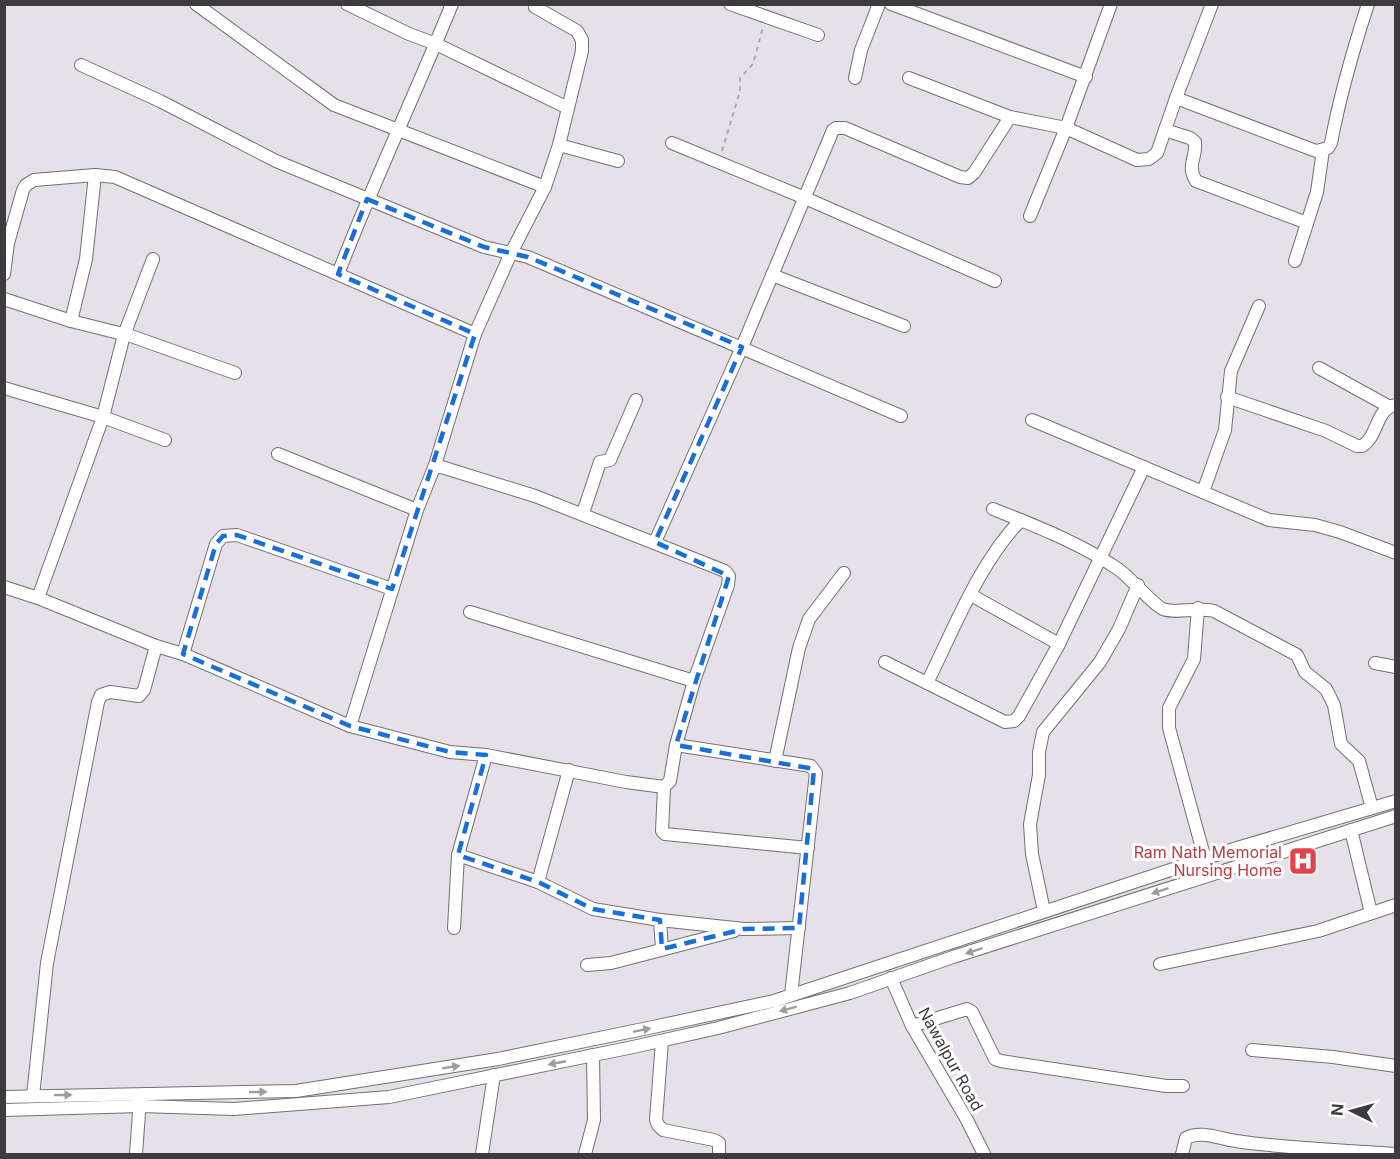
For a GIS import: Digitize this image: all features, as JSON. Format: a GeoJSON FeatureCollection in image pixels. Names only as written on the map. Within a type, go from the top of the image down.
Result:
{"type":"FeatureCollection","features":[{"type":"Feature","properties":{"kind":"street"},"geometry":{"type":"LineString","coordinates":[[196,4],[334,105],[545,187]]}},
{"type":"Feature","properties":{"kind":"street"},"geometry":{"type":"LineString","coordinates":[[347,4],[568,108]]}},
{"type":"Feature","properties":{"kind":"street"},"geometry":{"type":"LineString","coordinates":[[338,274],[367,199],[399,132],[452,4]]}},
{"type":"Feature","properties":{"kind":"street"},"geometry":{"type":"LineString","coordinates":[[730,4],[818,35]]}},
{"type":"Feature","properties":{"kind":"street"},"geometry":{"type":"LineString","coordinates":[[855,78],[861,50],[879,4]]}},
{"type":"Feature","properties":{"kind":"street"},"geometry":{"type":"LineString","coordinates":[[891,4],[1086,77]]}},
{"type":"Feature","properties":{"kind":"street"},"geometry":{"type":"LineString","coordinates":[[1030,216],[1086,77],[1111,4]]}},
{"type":"Feature","properties":{"kind":"street"},"geometry":{"type":"LineString","coordinates":[[909,78],[1010,117],[1066,128],[1137,160],[1149,159],[1157,153],[1212,4]]}},
{"type":"Feature","properties":{"kind":"street"},"geometry":{"type":"LineString","coordinates":[[350,726],[475,334],[545,187],[559,145],[582,51],[582,40],[577,31],[533,5]]}},
{"type":"Feature","properties":{"kind":"street"},"geometry":{"type":"LineString","coordinates":[[1176,98],[1316,151],[1328,148],[1340,97],[1367,5]]}},
{"type":"Feature","properties":{"kind":"street"},"geometry":{"type":"LineString","coordinates":[[81,65],[160,100],[276,161],[484,248],[528,257],[901,416]]}},
{"type":"Feature","properties":{"kind":"street"},"geometry":{"type":"LineString","coordinates":[[655,542],[742,347],[833,130],[845,128],[960,177],[968,178],[974,173],[1010,117]]}},
{"type":"Feature","properties":{"kind":"street"},"geometry":{"type":"LineString","coordinates":[[1165,130],[1190,138],[1195,142],[1196,148],[1191,167],[1196,181],[1307,223]]}},
{"type":"Feature","properties":{"kind":"street"},"geometry":{"type":"LineString","coordinates":[[672,143],[995,281]]}},
{"type":"Feature","properties":{"kind":"street"},"geometry":{"type":"LineString","coordinates":[[559,145],[618,161]]}},
{"type":"Feature","properties":{"kind":"street"},"geometry":{"type":"LineString","coordinates":[[1295,261],[1317,192],[1323,150]]}},
{"type":"Feature","properties":{"kind":"street"},"geometry":{"type":"LineString","coordinates":[[71,321],[86,260],[94,175]]}},
{"type":"Feature","properties":{"kind":"street"},"geometry":{"type":"LineString","coordinates":[[4,274],[6,243],[22,190],[26,185],[34,180],[94,175],[115,177],[475,334]]}},
{"type":"Feature","properties":{"kind":"street"},"geometry":{"type":"LineString","coordinates":[[38,598],[103,417],[124,335],[153,259]]}},
{"type":"Feature","properties":{"kind":"street"},"geometry":{"type":"LineString","coordinates":[[772,275],[904,326]]}},
{"type":"Feature","properties":{"kind":"street"},"geometry":{"type":"LineString","coordinates":[[4,299],[71,321],[124,335],[236,373]]}},
{"type":"Feature","properties":{"kind":"street"},"geometry":{"type":"LineString","coordinates":[[1203,492],[1225,430],[1231,370],[1259,306]]}},
{"type":"Feature","properties":{"kind":"street"},"geometry":{"type":"LineString","coordinates":[[1319,368],[1392,406]]}},
{"type":"Feature","properties":{"kind":"street"},"geometry":{"type":"LineString","coordinates":[[4,388],[103,417],[165,440]]}},
{"type":"Feature","properties":{"kind":"street"},"geometry":{"type":"LineString","coordinates":[[1227,397],[1326,431],[1357,446],[1362,446],[1372,438],[1384,411],[1392,406]]}},
{"type":"Feature","properties":{"kind":"street"},"geometry":{"type":"LineString","coordinates":[[583,513],[600,462],[610,460],[636,400]]}},
{"type":"Feature","properties":{"kind":"street"},"geometry":{"type":"LineString","coordinates":[[1032,420],[1269,519],[1315,525],[1395,553]]}},
{"type":"Feature","properties":{"kind":"street"},"geometry":{"type":"LineString","coordinates":[[278,454],[417,510]]}},
{"type":"Feature","properties":{"kind":"street"},"geometry":{"type":"LineString","coordinates":[[435,465],[583,513],[725,571],[729,576],[729,585],[694,681],[676,745],[670,781],[664,787],[662,831],[665,834],[807,848]]}},
{"type":"Feature","properties":{"kind":"street"},"geometry":{"type":"LineString","coordinates":[[885,662],[1005,722],[1014,721],[1025,707],[1059,644],[1144,467]]}},
{"type":"Feature","properties":{"kind":"street"},"geometry":{"type":"LineString","coordinates":[[993,508],[1060,536],[1118,569],[1138,585],[1159,607],[1166,610],[1198,608],[1214,611],[1297,655],[1305,672],[1326,689],[1330,696],[1341,744],[1359,761],[1372,808]]}},
{"type":"Feature","properties":{"kind":"street"},"geometry":{"type":"LineString","coordinates":[[927,683],[998,546],[1021,520]]}},
{"type":"Feature","properties":{"kind":"street"},"geometry":{"type":"LineString","coordinates":[[183,654],[216,544],[223,536],[237,535],[392,589]]}},
{"type":"Feature","properties":{"kind":"street"},"geometry":{"type":"LineString","coordinates":[[775,760],[799,648],[809,619],[844,573]]}},
{"type":"Feature","properties":{"kind":"street"},"geometry":{"type":"LineString","coordinates":[[1044,911],[1032,854],[1030,824],[1039,775],[1040,744],[1043,732],[1108,650],[1138,585]]}},
{"type":"Feature","properties":{"kind":"street"},"geometry":{"type":"LineString","coordinates":[[4,586],[156,646],[183,654],[350,726],[450,752],[486,755],[626,782],[664,787]]}},
{"type":"Feature","properties":{"kind":"street"},"geometry":{"type":"LineString","coordinates":[[971,595],[1059,644]]}},
{"type":"Feature","properties":{"kind":"street"},"geometry":{"type":"LineString","coordinates":[[1198,608],[1194,658],[1169,708],[1168,715],[1172,740],[1205,859]]}},
{"type":"Feature","properties":{"kind":"street"},"geometry":{"type":"LineString","coordinates":[[470,612],[694,681]]}},
{"type":"Feature","properties":{"kind":"street"},"geometry":{"type":"LineString","coordinates":[[33,1096],[47,963],[98,702],[101,695],[110,692],[139,696],[144,690],[156,646]]}},
{"type":"Feature","properties":{"kind":"street"},"geometry":{"type":"LineString","coordinates":[[1375,663],[1395,667]]}},
{"type":"Feature","properties":{"kind":"street"},"geometry":{"type":"LineString","coordinates":[[676,745],[811,766],[816,773],[791,995]]}},
{"type":"Feature","properties":{"kind":"street"},"geometry":{"type":"LineString","coordinates":[[454,928],[458,855],[486,755]]}},
{"type":"Feature","properties":{"kind":"street"},"geometry":{"type":"LineString","coordinates":[[538,882],[569,770]]}},
{"type":"Feature","properties":{"kind":"street"},"geometry":{"type":"LineString","coordinates":[[4,1110],[296,1091],[498,1059],[706,1016],[791,995],[1205,859],[1395,801]]}},
{"type":"Feature","properties":{"kind":"street"},"geometry":{"type":"LineString","coordinates":[[4,1097],[140,1100],[234,1109],[389,1097],[494,1076],[662,1041],[850,993],[1395,816]]}},
{"type":"Feature","properties":{"kind":"street"},"geometry":{"type":"LineString","coordinates":[[1351,830],[1371,913]]}},
{"type":"Feature","properties":{"kind":"street"},"geometry":{"type":"LineString","coordinates":[[458,855],[538,882],[593,909],[660,920],[744,928],[799,928]]}},
{"type":"Feature","properties":{"kind":"street"},"geometry":{"type":"LineString","coordinates":[[1160,964],[1318,931],[1395,905]]}},
{"type":"Feature","properties":{"kind":"street"},"geometry":{"type":"LineString","coordinates":[[660,920],[662,949]]}},
{"type":"Feature","properties":{"kind":"street"},"geometry":{"type":"LineString","coordinates":[[586,965],[611,963],[744,928]]}},
{"type":"Feature","properties":{"kind":"street","name":"Nawalpur Road"},"geometry":{"type":"LineString","coordinates":[[891,978],[912,1026],[967,1120],[984,1155]]}},
{"type":"Feature","properties":{"kind":"street"},"geometry":{"type":"LineString","coordinates":[[912,1026],[968,1009],[972,1012],[995,1059],[1166,1086],[1183,1086]]}},
{"type":"Feature","properties":{"kind":"street"},"geometry":{"type":"LineString","coordinates":[[662,1041],[656,1120],[658,1125],[663,1130],[714,1140],[719,1143],[719,1155]]}},
{"type":"Feature","properties":{"kind":"street"},"geometry":{"type":"LineString","coordinates":[[1252,1050],[1333,1057],[1395,1066]]}},
{"type":"Feature","properties":{"kind":"street"},"geometry":{"type":"LineString","coordinates":[[585,1155],[594,1120],[593,1055]]}},
{"type":"Feature","properties":{"kind":"street"},"geometry":{"type":"LineString","coordinates":[[482,1155],[494,1076]]}},
{"type":"Feature","properties":{"kind":"street"},"geometry":{"type":"LineString","coordinates":[[136,1155],[140,1100]]}},
{"type":"Feature","properties":{"kind":"street"},"geometry":{"type":"LineString","coordinates":[[1182,1155],[1186,1138],[1193,1134],[1296,1149],[1395,1155]]}},
{"type":"Feature","properties":{"kind":"path"},"geometry":{"type":"LineString","coordinates":[[719,162],[740,91],[740,78],[753,64],[766,17]]}},
{"type":"Feature","properties":{"kind":"highlighted area"},"geometry":{"type":"Polygon","coordinates":[[[367,199],[484,247],[528,257],[742,347],[655,542],[729,576],[676,745],[814,769],[799,928],[744,929],[662,949],[660,920],[593,909],[538,882],[458,855],[486,755],[450,752],[350,726],[183,654],[216,544],[223,536],[237,535],[392,589],[475,334],[338,274],[367,199]]]}},
{"type":"Feature","properties":{"kind":"building"},"geometry":{"type":"Polygon","coordinates":[[[1307,853],[1312,869],[1298,873],[1293,857],[1307,853]]]}},
{"type":"Feature","properties":{"kind":"place","name":"Ram Nath Memorial Nursing Home"},"geometry":{"type":"Point","coordinates":[1303,861]}}]}
